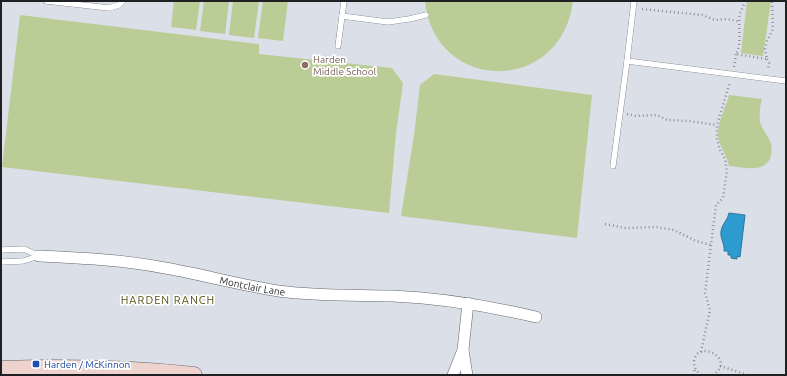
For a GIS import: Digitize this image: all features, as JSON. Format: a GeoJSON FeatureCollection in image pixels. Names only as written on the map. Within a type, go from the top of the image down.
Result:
{"type":"FeatureCollection","features":[{"type":"Feature","properties":{"kind":"street","name":"Montclair Lane"},"geometry":{"type":"LineString","coordinates":[[39,256],[97,259],[164,267],[255,287],[289,292],[407,297],[497,308],[536,317]]}},
{"type":"Feature","properties":{"kind":"street"},"geometry":{"type":"LineString","coordinates":[[467,375],[463,350],[468,304]]}},
{"type":"Feature","properties":{"kind":"street"},"geometry":{"type":"LineString","coordinates":[[453,375],[463,350]]}},
{"type":"Feature","properties":{"kind":"street"},"geometry":{"type":"LineString","coordinates":[[1,369],[47,367],[113,369],[194,375]]}},
{"type":"Feature","properties":{"kind":"lane"},"geometry":{"type":"LineString","coordinates":[[46,1],[109,8],[119,5],[123,1]]}},
{"type":"Feature","properties":{"kind":"lane"},"geometry":{"type":"LineString","coordinates":[[338,46],[344,1]]}},
{"type":"Feature","properties":{"kind":"lane"},"geometry":{"type":"LineString","coordinates":[[613,166],[621,113],[634,1]]}},
{"type":"Feature","properties":{"kind":"lane"},"geometry":{"type":"LineString","coordinates":[[342,16],[388,22],[426,15]]}},
{"type":"Feature","properties":{"kind":"lane"},"geometry":{"type":"LineString","coordinates":[[627,61],[786,81]]}},
{"type":"Feature","properties":{"kind":"lane"},"geometry":{"type":"LineString","coordinates":[[2,249],[24,250],[39,256]]}},
{"type":"Feature","properties":{"kind":"lane"},"geometry":{"type":"LineString","coordinates":[[2,262],[23,261],[39,256]]}},
{"type":"Feature","properties":{"kind":"path"},"geometry":{"type":"LineString","coordinates":[[702,352],[710,310],[706,293],[716,205],[723,198],[727,171],[725,159],[720,150],[717,139],[717,125],[733,74],[736,54],[740,47],[740,13],[745,1]]}},
{"type":"Feature","properties":{"kind":"path"},"geometry":{"type":"LineString","coordinates":[[736,54],[767,59],[765,49],[773,29],[772,1]]}},
{"type":"Feature","properties":{"kind":"path"},"geometry":{"type":"LineString","coordinates":[[633,8],[702,15],[715,20],[740,22]]}},
{"type":"Feature","properties":{"kind":"path"},"geometry":{"type":"LineString","coordinates":[[621,113],[636,116],[657,115],[667,120],[717,125]]}},
{"type":"Feature","properties":{"kind":"path"},"geometry":{"type":"LineString","coordinates":[[605,224],[626,228],[656,227],[674,230],[696,241],[711,244]]}},
{"type":"Feature","properties":{"kind":"path"},"geometry":{"type":"LineString","coordinates":[[694,375],[696,357],[702,352],[710,351],[719,358],[720,366],[713,375]]}},
{"type":"Feature","properties":{"kind":"path"},"geometry":{"type":"LineString","coordinates":[[695,366],[697,372],[701,375]]}},
{"type":"Feature","properties":{"kind":"path"},"geometry":{"type":"LineString","coordinates":[[720,366],[748,375]]}},
{"type":"Feature","properties":{"kind":"green space"},"geometry":{"type":"Polygon","coordinates":[[[174,1],[200,1],[196,30],[171,27],[174,1]]]}},
{"type":"Feature","properties":{"kind":"green space"},"geometry":{"type":"Polygon","coordinates":[[[204,1],[229,1],[225,34],[200,31],[204,1]]]}},
{"type":"Feature","properties":{"kind":"green space"},"geometry":{"type":"Polygon","coordinates":[[[233,1],[259,1],[254,38],[229,35],[233,1]]]}},
{"type":"Feature","properties":{"kind":"green space"},"geometry":{"type":"Polygon","coordinates":[[[263,1],[288,1],[283,41],[258,38],[263,1]]]}},
{"type":"Feature","properties":{"kind":"green space"},"geometry":{"type":"Polygon","coordinates":[[[425,1],[573,1],[564,32],[546,54],[523,67],[498,71],[473,66],[450,53],[433,31],[425,1]]]}},
{"type":"Feature","properties":{"kind":"green space"},"geometry":{"type":"Polygon","coordinates":[[[747,1],[771,1],[763,56],[741,53],[747,1]]]}},
{"type":"Feature","properties":{"kind":"green space"},"geometry":{"type":"Polygon","coordinates":[[[20,15],[259,44],[259,54],[392,68],[403,83],[396,133],[389,213],[2,167],[20,15]]]}},
{"type":"Feature","properties":{"kind":"green space"},"geometry":{"type":"Polygon","coordinates":[[[434,74],[592,95],[577,238],[401,216],[414,135],[420,85],[434,74]]]}},
{"type":"Feature","properties":{"kind":"green space"},"geometry":{"type":"Polygon","coordinates":[[[729,95],[762,99],[760,121],[772,148],[771,156],[768,162],[764,165],[753,168],[729,166],[719,141],[718,129],[729,95]]]}},
{"type":"Feature","properties":{"kind":"water"},"geometry":{"type":"Polygon","coordinates":[[[729,213],[745,215],[740,257],[737,256],[737,259],[731,258],[731,255],[728,255],[728,251],[724,251],[721,237],[721,231],[729,213]]]}},
{"type":"Feature","properties":{"kind":"place","name":"Harden Middle School"},"geometry":{"type":"Point","coordinates":[305,65]}},
{"type":"Feature","properties":{"kind":"place","name":"Harden / McKinnon"},"geometry":{"type":"Point","coordinates":[36,364]}},
{"type":"Feature","properties":{"kind":"district","name":"HARDEN RANCH"},"geometry":{"type":"Point","coordinates":[168,300]}}]}
